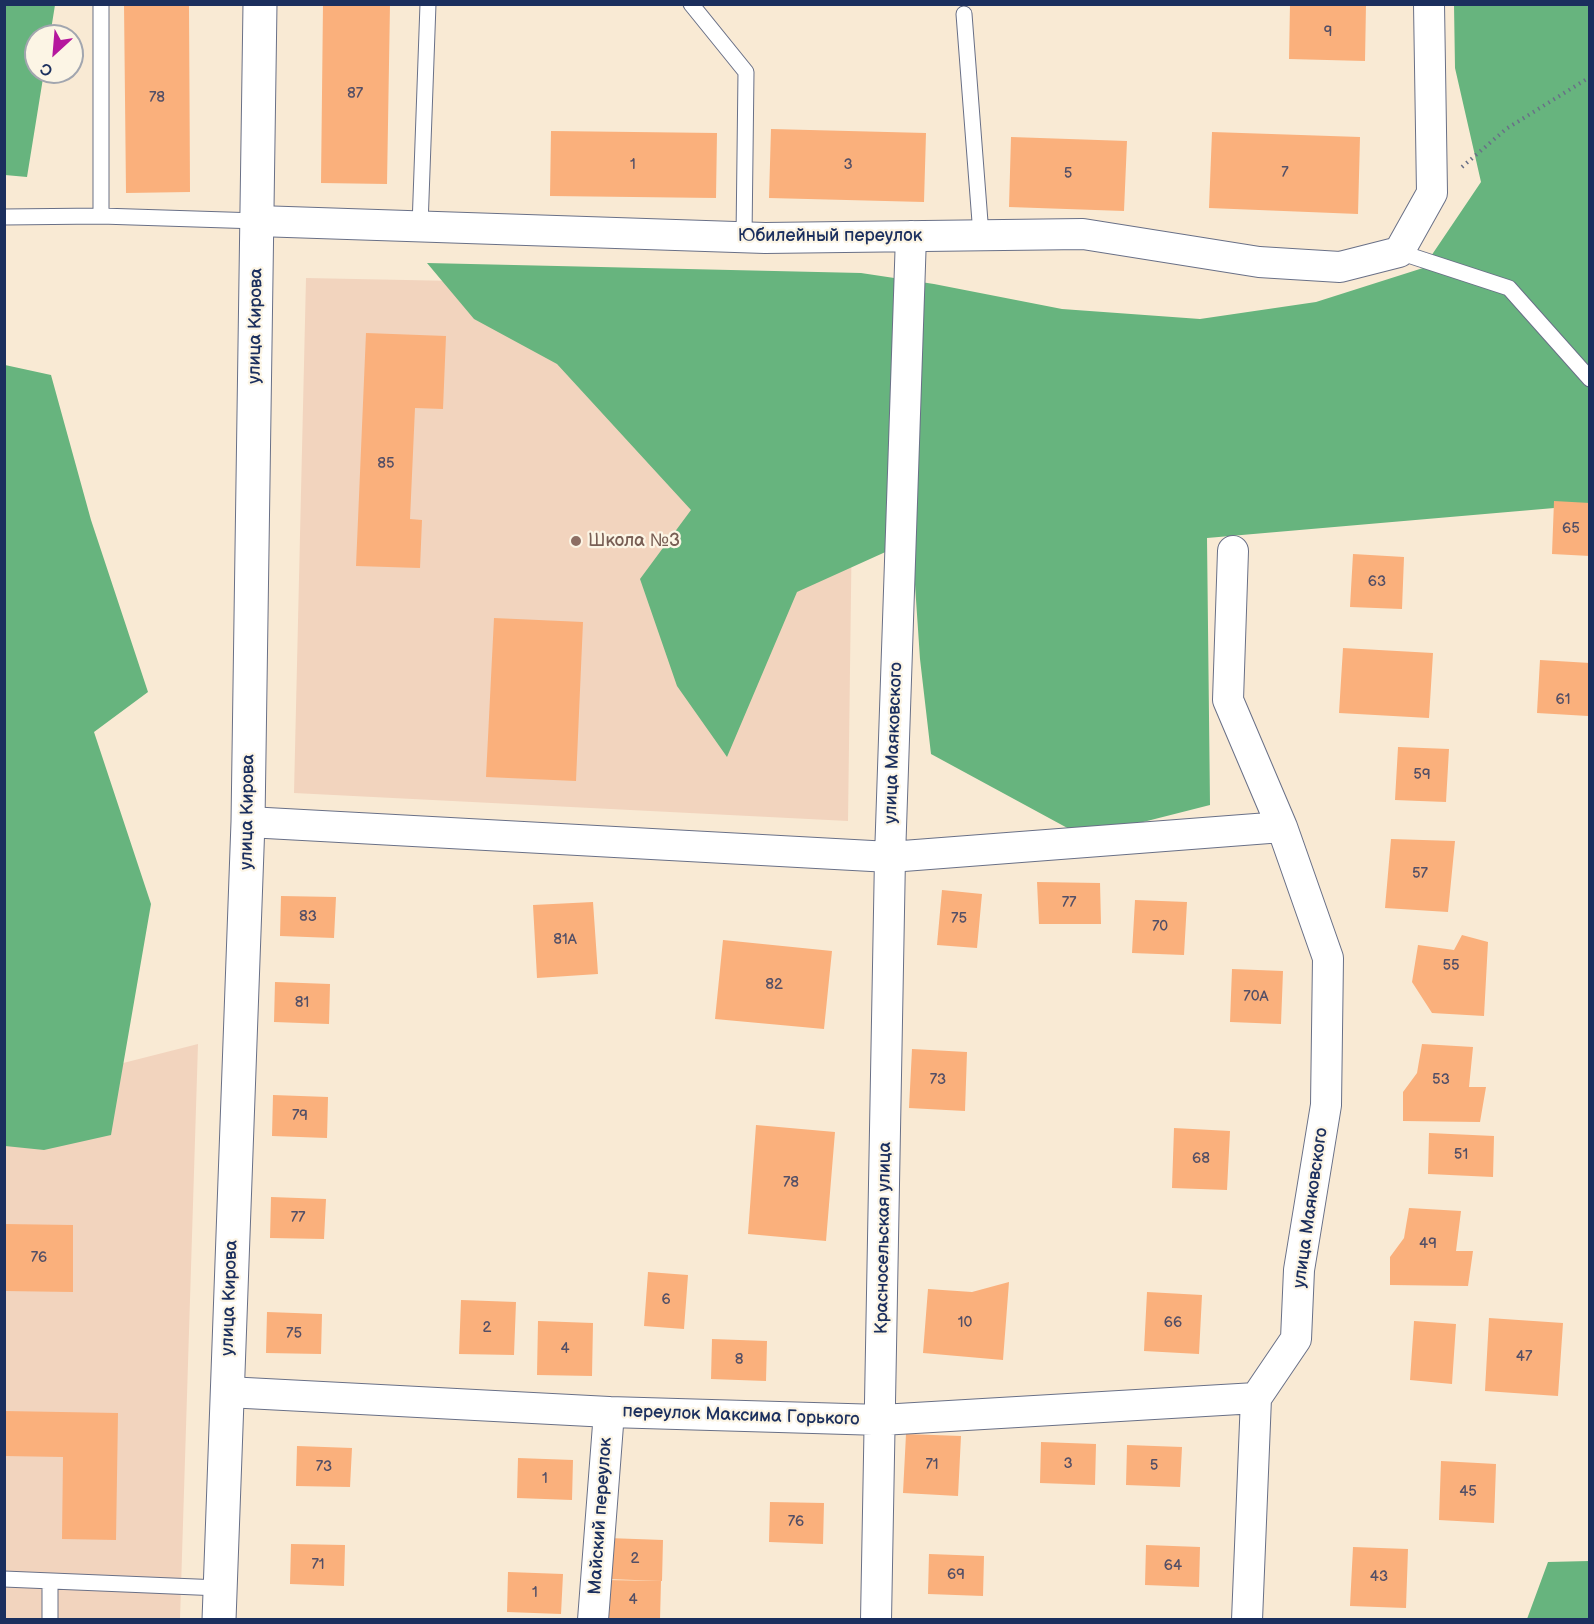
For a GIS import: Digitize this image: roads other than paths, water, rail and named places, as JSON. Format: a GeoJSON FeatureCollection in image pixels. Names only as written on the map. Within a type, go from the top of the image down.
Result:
{"type":"FeatureCollection","features":[{"type":"Feature","properties":{"kind":"street","name":"улица Кирова"},"geometry":{"type":"LineString","coordinates":[[219,1620],[248,822],[260,4]]}},
{"type":"Feature","properties":{"kind":"street"},"geometry":{"type":"LineString","coordinates":[[1399,252],[1432,193],[1429,4]]}},
{"type":"Feature","properties":{"kind":"street","name":"Юбилейный переулок"},"geometry":{"type":"LineString","coordinates":[[258,221],[744,237],[1083,234],[1259,262],[1340,267],[1399,252]]}},
{"type":"Feature","properties":{"kind":"street","name":"улица Маяковского"},"geometry":{"type":"LineString","coordinates":[[890,857],[910,236]]}},
{"type":"Feature","properties":{"kind":"street","name":"улица Маяковского"},"geometry":{"type":"LineString","coordinates":[[1233,551],[1228,700],[1282,827],[1328,958],[1326,1105],[1299,1270],[1296,1339],[1256,1398]]}},
{"type":"Feature","properties":{"kind":"street"},"geometry":{"type":"LineString","coordinates":[[248,822],[890,857],[1282,827]]}},
{"type":"Feature","properties":{"kind":"street","name":"Красносельская улица"},"geometry":{"type":"LineString","coordinates":[[876,1620],[890,857]]}},
{"type":"Feature","properties":{"kind":"street","name":"переулок Максима Горького"},"geometry":{"type":"LineString","coordinates":[[226,1392],[609,1412],[881,1420],[1256,1398]]}},
{"type":"Feature","properties":{"kind":"street"},"geometry":{"type":"LineString","coordinates":[[1246,1620],[1256,1398]]}},
{"type":"Feature","properties":{"kind":"street","name":"Майский переулок"},"geometry":{"type":"LineString","coordinates":[[593,1620],[609,1412]]}},
{"type":"Feature","properties":{"kind":"lane"},"geometry":{"type":"LineString","coordinates":[[101,4],[101,216]]}},
{"type":"Feature","properties":{"kind":"lane"},"geometry":{"type":"LineString","coordinates":[[420,226],[428,4]]}},
{"type":"Feature","properties":{"kind":"lane"},"geometry":{"type":"LineString","coordinates":[[691,4],[746,72],[744,237]]}},
{"type":"Feature","properties":{"kind":"lane"},"geometry":{"type":"LineString","coordinates":[[964,14],[981,235]]}},
{"type":"Feature","properties":{"kind":"lane"},"geometry":{"type":"LineString","coordinates":[[4,217],[101,216],[258,221]]}},
{"type":"Feature","properties":{"kind":"lane"},"geometry":{"type":"LineString","coordinates":[[1399,252],[1509,288],[1590,379]]}},
{"type":"Feature","properties":{"kind":"lane"},"geometry":{"type":"LineString","coordinates":[[4,1579],[220,1588]]}},
{"type":"Feature","properties":{"kind":"lane"},"geometry":{"type":"LineString","coordinates":[[50,1620],[51,1581]]}},
{"type":"Feature","properties":{"kind":"place","name":"Школа №3"},"geometry":{"type":"Point","coordinates":[576,541]}}]}
